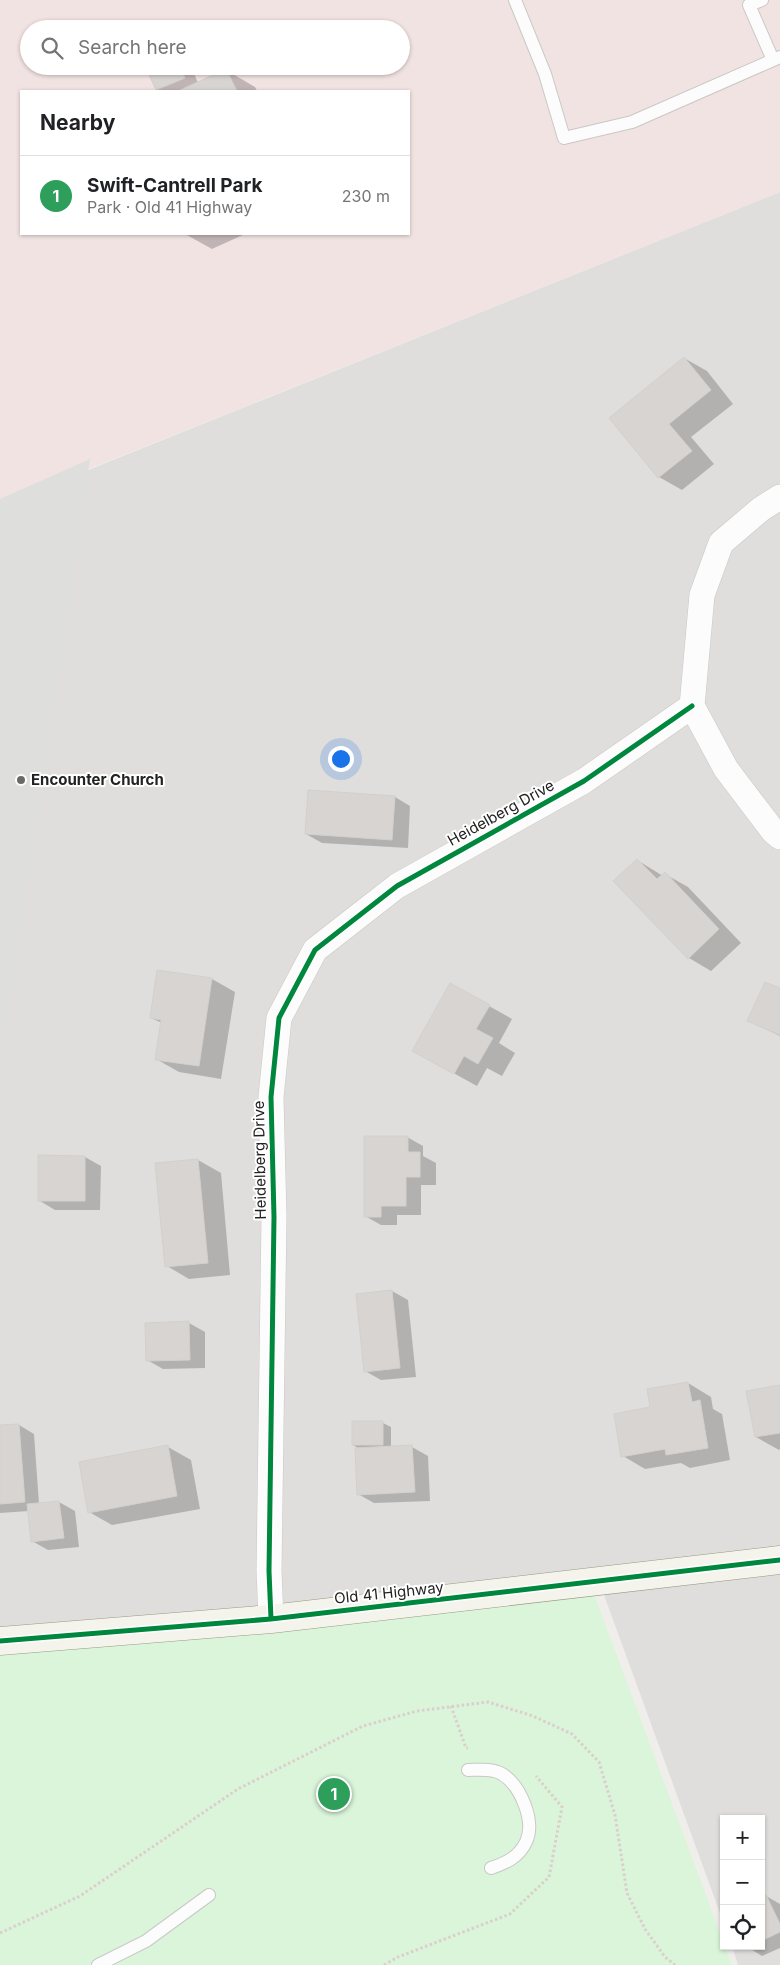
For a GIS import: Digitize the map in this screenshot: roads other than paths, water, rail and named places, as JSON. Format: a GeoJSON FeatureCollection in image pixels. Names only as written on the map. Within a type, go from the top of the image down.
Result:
{"type":"FeatureCollection","features":[{"type":"Feature","properties":{"kind":"main road","name":"Old 41 Highway"},"geometry":{"type":"LineString","coordinates":[[0,1641],[271,1619],[780,1560]]}},
{"type":"Feature","properties":{"kind":"street"},"geometry":{"type":"LineString","coordinates":[[780,497],[761,509],[721,543],[702,595],[692,706],[726,769],[773,831],[780,837]]}},
{"type":"Feature","properties":{"kind":"street","name":"Heidelberg Drive"},"geometry":{"type":"LineString","coordinates":[[271,1619],[269,1571],[274,1217],[271,1097],[279,1018],[315,950],[397,886],[584,781],[692,706]]}},
{"type":"Feature","properties":{"kind":"lane"},"geometry":{"type":"LineString","coordinates":[[515,0],[545,74],[564,138],[632,122],[777,59],[749,5],[762,0]]}},
{"type":"Feature","properties":{"kind":"lane"},"geometry":{"type":"LineString","coordinates":[[468,1770],[485,1770],[500,1773],[518,1788],[527,1813],[528,1839],[522,1849],[513,1858],[490,1868]]}},
{"type":"Feature","properties":{"kind":"lane"},"geometry":{"type":"LineString","coordinates":[[98,1965],[146,1941],[209,1895]]}},
{"type":"Feature","properties":{"kind":"place","name":"Encounter Church"},"geometry":{"type":"Point","coordinates":[21,780]}},
{"type":"Feature","properties":{"kind":"place","name":"Swift-Cantrell Park"},"geometry":{"type":"Point","coordinates":[334,1794]}}]}
